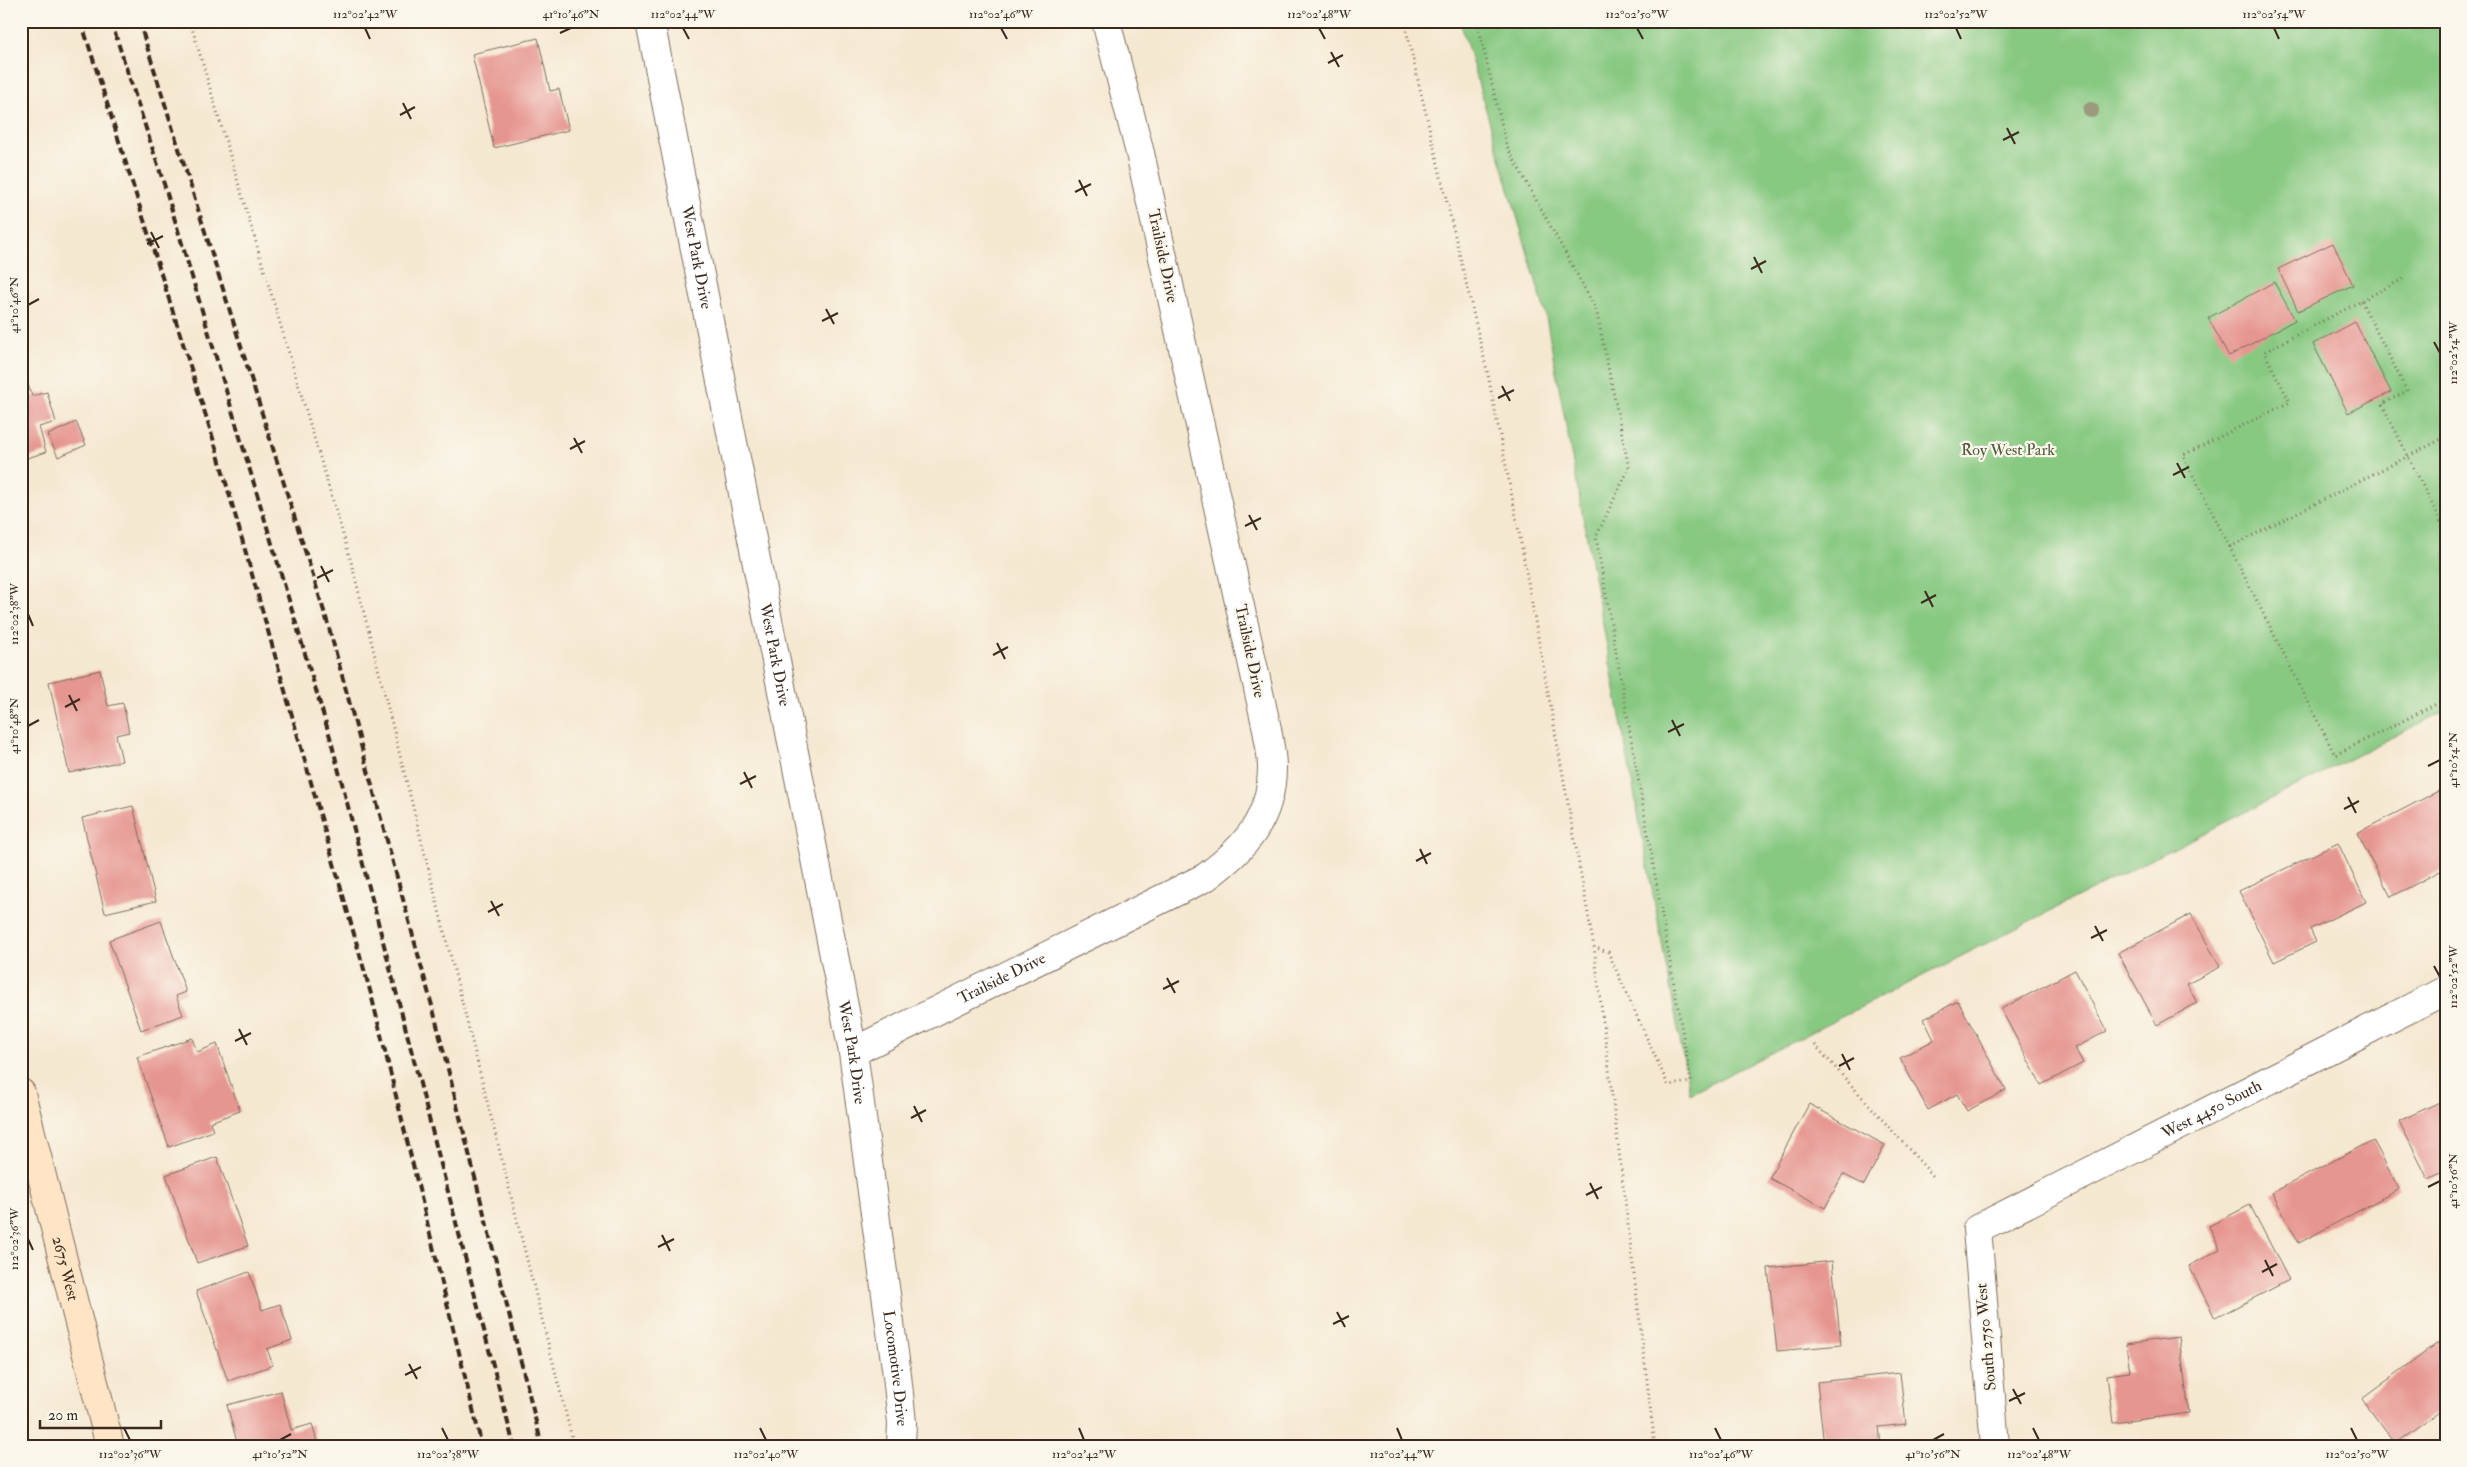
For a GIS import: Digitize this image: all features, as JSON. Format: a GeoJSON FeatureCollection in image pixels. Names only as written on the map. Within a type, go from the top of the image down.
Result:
{"type":"FeatureCollection","features":[{"type":"Feature","properties":{"kind":"street","name":"West Park Drive"},"geometry":{"type":"LineString","coordinates":[[650,21],[853,1052],[885,1291]]}},
{"type":"Feature","properties":{"kind":"street","name":"Trailside Drive"},"geometry":{"type":"LineString","coordinates":[[853,1052],[1206,877],[1234,856],[1264,814],[1270,792],[1272,766],[1268,729],[1140,153],[1106,21]]}},
{"type":"Feature","properties":{"kind":"street","name":"West 4450 South"},"geometry":{"type":"LineString","coordinates":[[1977,1229],[2446,990]]}},
{"type":"Feature","properties":{"kind":"street","name":"2675 West"},"geometry":{"type":"LineString","coordinates":[[21,1093],[110,1446]]}},
{"type":"Feature","properties":{"kind":"street","name":"South 2750 West"},"geometry":{"type":"LineString","coordinates":[[1977,1229],[1995,1446]]}},
{"type":"Feature","properties":{"kind":"street","name":"Locomotive Drive"},"geometry":{"type":"LineString","coordinates":[[885,1291],[902,1423],[901,1446]]}},
{"type":"Feature","properties":{"kind":"path"},"geometry":{"type":"LineString","coordinates":[[190,21],[352,565],[574,1446]]}},
{"type":"Feature","properties":{"kind":"path"},"geometry":{"type":"LineString","coordinates":[[1404,21],[1488,375],[1519,532],[1594,946],[1655,1446]]}},
{"type":"Feature","properties":{"kind":"path"},"geometry":{"type":"LineString","coordinates":[[1477,21],[1507,147],[1596,309],[1629,468],[1596,537],[1691,1082],[1668,1085],[1608,952],[1594,946]]}},
{"type":"Feature","properties":{"kind":"path"},"geometry":{"type":"LineString","coordinates":[[2403,279],[2264,352],[2290,402],[2183,455],[2336,755],[2446,699]]}},
{"type":"Feature","properties":{"kind":"path"},"geometry":{"type":"LineString","coordinates":[[2362,301],[2407,391],[2382,404],[2446,532]]}},
{"type":"Feature","properties":{"kind":"path"},"geometry":{"type":"LineString","coordinates":[[2230,547],[2446,437]]}},
{"type":"Feature","properties":{"kind":"path"},"geometry":{"type":"LineString","coordinates":[[1815,1045],[1933,1176]]}},
{"type":"Feature","properties":{"kind":"green space","name":"Roy West Park"},"geometry":{"type":"Polygon","coordinates":[[[1460,21],[2446,21],[2446,710],[1690,1094],[1545,312],[1460,21]]]}},
{"type":"Feature","properties":{"kind":"building"},"geometry":{"type":"Polygon","coordinates":[[[538,38],[550,91],[559,89],[569,130],[494,148],[472,54],[538,38]]]}},
{"type":"Feature","properties":{"kind":"building"},"geometry":{"type":"Polygon","coordinates":[[[2333,243],[2353,285],[2298,311],[2278,269],[2333,243]]]}},
{"type":"Feature","properties":{"kind":"building"},"geometry":{"type":"Polygon","coordinates":[[[21,272],[29,297],[21,299],[21,272]]]}},
{"type":"Feature","properties":{"kind":"building"},"geometry":{"type":"Polygon","coordinates":[[[2274,282],[2295,320],[2229,356],[2208,318],[2274,282]]]}},
{"type":"Feature","properties":{"kind":"building"},"geometry":{"type":"Polygon","coordinates":[[[2355,322],[2391,392],[2348,413],[2313,344],[2355,322]]]}},
{"type":"Feature","properties":{"kind":"building"},"geometry":{"type":"Polygon","coordinates":[[[21,364],[32,396],[47,392],[56,422],[39,427],[46,452],[21,460],[21,364]]]}},
{"type":"Feature","properties":{"kind":"building"},"geometry":{"type":"Polygon","coordinates":[[[76,422],[86,445],[58,457],[48,435],[76,422]]]}},
{"type":"Feature","properties":{"kind":"building"},"geometry":{"type":"Polygon","coordinates":[[[100,670],[108,706],[123,703],[129,732],[116,735],[122,761],[69,773],[49,682],[100,670]]]}},
{"type":"Feature","properties":{"kind":"building"},"geometry":{"type":"Polygon","coordinates":[[[2446,787],[2446,868],[2391,897],[2357,833],[2446,787]]]}},
{"type":"Feature","properties":{"kind":"building"},"geometry":{"type":"Polygon","coordinates":[[[133,806],[156,901],[105,913],[82,818],[133,806]]]}},
{"type":"Feature","properties":{"kind":"building"},"geometry":{"type":"Polygon","coordinates":[[[2338,843],[2366,902],[2310,929],[2316,942],[2274,962],[2239,891],[2338,843]]]}},
{"type":"Feature","properties":{"kind":"building"},"geometry":{"type":"Polygon","coordinates":[[[2191,914],[2220,967],[2187,984],[2197,1003],[2157,1025],[2118,953],[2191,914]]]}},
{"type":"Feature","properties":{"kind":"building"},"geometry":{"type":"Polygon","coordinates":[[[161,921],[186,992],[176,996],[183,1015],[141,1030],[109,940],[161,921]]]}},
{"type":"Feature","properties":{"kind":"building"},"geometry":{"type":"Polygon","coordinates":[[[2075,970],[2107,1031],[2075,1048],[2083,1063],[2041,1085],[2001,1009],[2075,970]]]}},
{"type":"Feature","properties":{"kind":"building"},"geometry":{"type":"Polygon","coordinates":[[[1958,1001],[2006,1090],[1967,1111],[1957,1094],[1928,1110],[1900,1058],[1934,1040],[1924,1019],[1958,1001]]]}},
{"type":"Feature","properties":{"kind":"building"},"geometry":{"type":"Polygon","coordinates":[[[192,1038],[197,1052],[217,1044],[240,1111],[210,1122],[213,1131],[169,1147],[137,1057],[192,1038]]]}},
{"type":"Feature","properties":{"kind":"building"},"geometry":{"type":"Polygon","coordinates":[[[2446,1099],[2446,1171],[2428,1179],[2399,1121],[2446,1099]]]}},
{"type":"Feature","properties":{"kind":"building"},"geometry":{"type":"Polygon","coordinates":[[[1809,1104],[1885,1145],[1864,1185],[1843,1174],[1825,1208],[1769,1178],[1809,1104]]]}},
{"type":"Feature","properties":{"kind":"building"},"geometry":{"type":"Polygon","coordinates":[[[2373,1140],[2399,1189],[2299,1243],[2272,1193],[2373,1140]]]}},
{"type":"Feature","properties":{"kind":"building"},"geometry":{"type":"Polygon","coordinates":[[[217,1157],[248,1246],[197,1263],[166,1175],[217,1157]]]}},
{"type":"Feature","properties":{"kind":"building"},"geometry":{"type":"Polygon","coordinates":[[[2250,1205],[2289,1280],[2215,1318],[2189,1266],[2220,1249],[2209,1226],[2250,1205]]]}},
{"type":"Feature","properties":{"kind":"building"},"geometry":{"type":"Polygon","coordinates":[[[1832,1261],[1841,1345],[1777,1351],[1768,1268],[1832,1261]]]}},
{"type":"Feature","properties":{"kind":"building"},"geometry":{"type":"Polygon","coordinates":[[[249,1272],[262,1310],[280,1304],[292,1340],[267,1349],[273,1365],[228,1381],[196,1291],[249,1272]]]}},
{"type":"Feature","properties":{"kind":"building"},"geometry":{"type":"Polygon","coordinates":[[[2179,1337],[2189,1413],[2113,1423],[2107,1375],[2130,1372],[2126,1344],[2179,1337]]]}},
{"type":"Feature","properties":{"kind":"building"},"geometry":{"type":"Polygon","coordinates":[[[2446,1337],[2446,1407],[2395,1444],[2362,1399],[2446,1337]]]}},
{"type":"Feature","properties":{"kind":"building"},"geometry":{"type":"Polygon","coordinates":[[[1900,1373],[1906,1424],[1879,1427],[1881,1446],[1824,1446],[1817,1382],[1900,1373]]]}},
{"type":"Feature","properties":{"kind":"building"},"geometry":{"type":"Polygon","coordinates":[[[281,1391],[291,1430],[312,1424],[318,1446],[238,1446],[227,1405],[281,1391]]]}},
{"type":"Feature","properties":{"kind":"railway"},"geometry":{"type":"LineString","coordinates":[[81,21],[217,451],[371,994],[482,1446]]}},
{"type":"Feature","properties":{"kind":"railway"},"geometry":{"type":"LineString","coordinates":[[111,21],[165,187],[330,737],[514,1446]]}},
{"type":"Feature","properties":{"kind":"railway"},"geometry":{"type":"LineString","coordinates":[[139,21],[328,624],[434,1013],[542,1446]]}}]}
